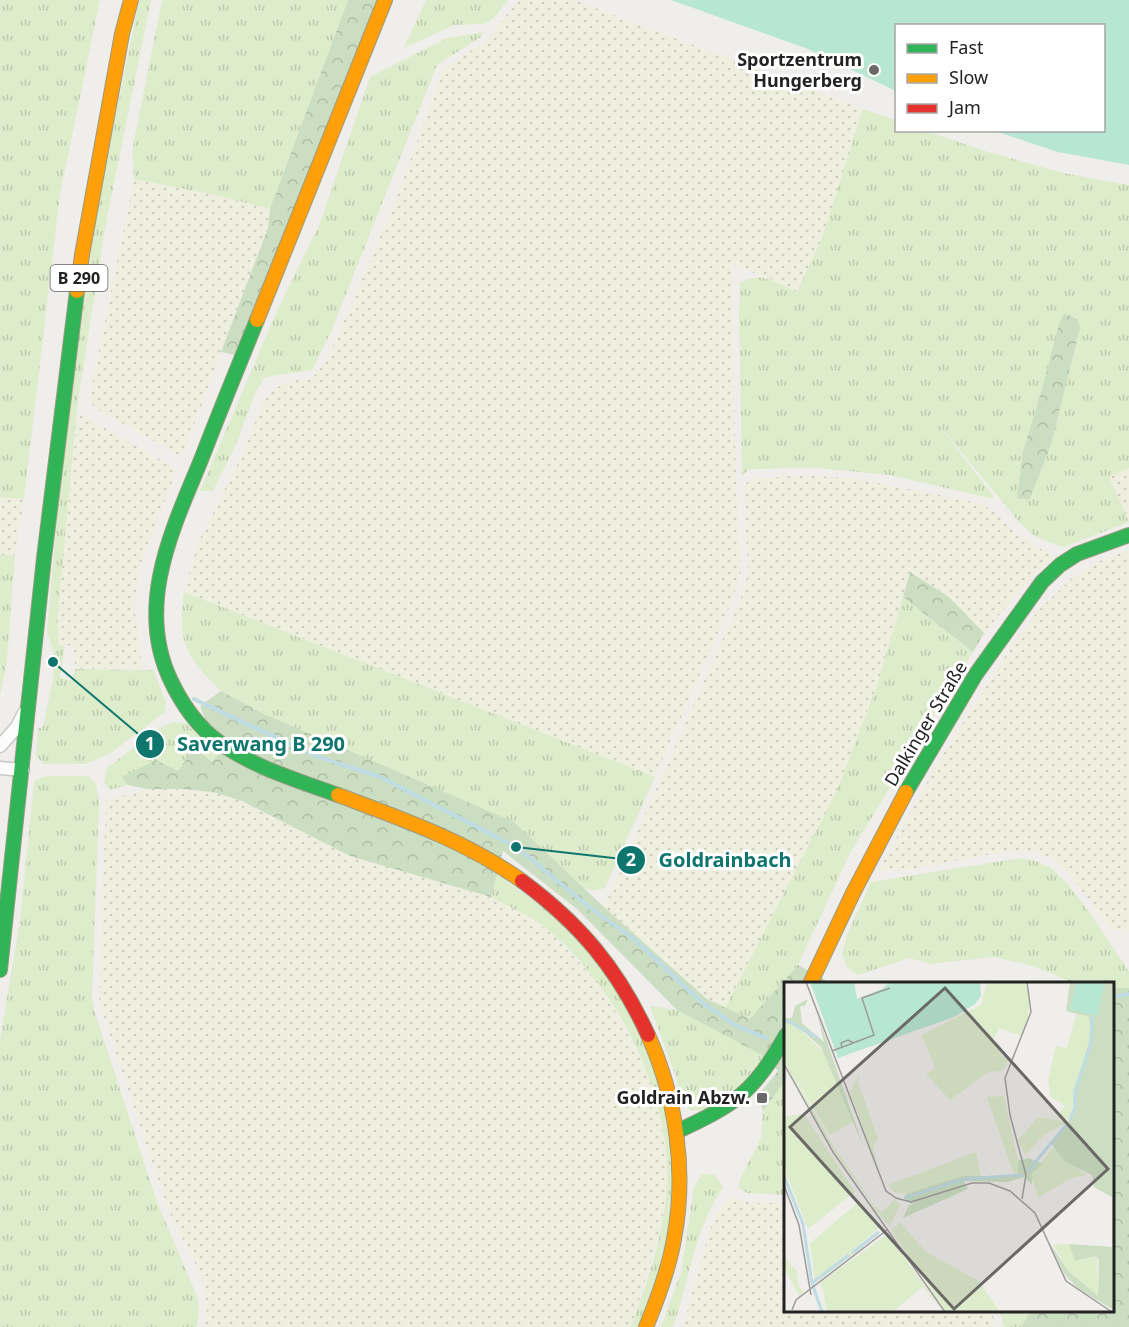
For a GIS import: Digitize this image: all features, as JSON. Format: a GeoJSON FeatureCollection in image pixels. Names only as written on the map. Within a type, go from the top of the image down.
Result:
{"type":"FeatureCollection","features":[{"type":"Feature","properties":{"kind":"street","name":"B 290"},"geometry":{"type":"LineString","coordinates":[[0,970],[44,558],[82,255],[122,34],[131,0]]}},
{"type":"Feature","properties":{"kind":"street"},"geometry":{"type":"LineString","coordinates":[[385,0],[179,513],[158,583],[156,605],[161,654],[167,673],[188,710],[198,723],[234,752],[253,764],[433,831],[490,860],[562,914],[596,948],[633,1003],[657,1057],[676,1132],[680,1176],[675,1236],[661,1290],[646,1327]]}},
{"type":"Feature","properties":{"kind":"street","name":"Dalkinger Straße"},"geometry":{"type":"LineString","coordinates":[[811,982],[860,880],[928,751],[986,658],[1044,582],[1069,559],[1129,535]]}},
{"type":"Feature","properties":{"kind":"street"},"geometry":{"type":"LineString","coordinates":[[0,746],[17,726],[29,704]]}},
{"type":"Feature","properties":{"kind":"street"},"geometry":{"type":"LineString","coordinates":[[0,768],[23,770]]}},
{"type":"Feature","properties":{"kind":"street"},"geometry":{"type":"LineString","coordinates":[[676,1132],[717,1113],[745,1093],[779,1049],[784,1039]]}},
{"type":"Feature","properties":{"kind":"green space"},"geometry":{"type":"Polygon","coordinates":[[[0,0],[100,0],[60,194],[24,499],[0,497],[0,0]]]}},
{"type":"Feature","properties":{"kind":"green space"},"geometry":{"type":"Polygon","coordinates":[[[139,0],[151,0],[106,223],[78,399],[57,621],[59,645],[65,646],[60,678],[72,680],[75,669],[154,670],[166,703],[165,712],[111,753],[85,764],[44,764],[36,756],[38,728],[43,727],[53,678],[53,649],[47,632],[61,470],[95,221],[139,0]]]}},
{"type":"Feature","properties":{"kind":"green space"},"geometry":{"type":"Polygon","coordinates":[[[162,0],[348,0],[270,209],[220,196],[134,179],[132,151],[162,0]]]}},
{"type":"Feature","properties":{"kind":"green space"},"geometry":{"type":"Polygon","coordinates":[[[348,0],[378,0],[235,355],[221,352],[268,228],[270,209],[348,0]]]}},
{"type":"Feature","properties":{"kind":"green space"},"geometry":{"type":"Polygon","coordinates":[[[426,0],[508,0],[494,18],[484,24],[454,25],[404,48],[426,0]]]}},
{"type":"Feature","properties":{"kind":"green space"},"geometry":{"type":"Polygon","coordinates":[[[519,0],[574,0],[863,109],[822,238],[797,292],[769,278],[732,265],[736,484],[741,572],[732,601],[655,777],[184,592],[198,543],[244,451],[262,405],[271,391],[287,382],[312,378],[327,360],[393,208],[444,67],[484,43],[519,0]]]}},
{"type":"Feature","properties":{"kind":"green space","name":"Sportzentrum Hungerberg"},"geometry":{"type":"Polygon","coordinates":[[[671,0],[1129,0],[1129,165],[1058,152],[998,132],[1105,132],[1105,24],[895,24],[895,91],[808,49],[671,0]]]}},
{"type":"Feature","properties":{"kind":"green space"},"geometry":{"type":"Polygon","coordinates":[[[483,32],[481,37],[437,65],[331,332],[312,370],[265,377],[255,393],[238,440],[213,491],[200,491],[277,311],[320,223],[370,77],[447,38],[483,32]]]}},
{"type":"Feature","properties":{"kind":"green space"},"geometry":{"type":"Polygon","coordinates":[[[863,109],[895,120],[895,132],[929,132],[1063,173],[1129,185],[1129,468],[1109,477],[1129,522],[1064,547],[1047,542],[1032,534],[1019,522],[934,419],[994,497],[889,475],[816,468],[751,469],[742,475],[740,283],[756,278],[770,279],[797,292],[822,238],[863,109]],[[1077,319],[1042,389],[1023,451],[1029,499],[1051,445],[1080,328],[1077,319]]]}},
{"type":"Feature","properties":{"kind":"green space"},"geometry":{"type":"Polygon","coordinates":[[[134,179],[220,196],[270,209],[268,227],[182,457],[95,408],[89,399],[134,179]]]}},
{"type":"Feature","properties":{"kind":"green space"},"geometry":{"type":"Polygon","coordinates":[[[1064,313],[1077,319],[1080,328],[1051,445],[1029,500],[1017,498],[1023,451],[1064,313]]]}},
{"type":"Feature","properties":{"kind":"green space"},"geometry":{"type":"Polygon","coordinates":[[[78,413],[177,469],[139,568],[134,604],[142,668],[75,669],[74,645],[59,646],[57,621],[61,569],[78,413]]]}},
{"type":"Feature","properties":{"kind":"green space"},"geometry":{"type":"Polygon","coordinates":[[[1129,468],[1129,522],[1109,477],[1129,468]]]}},
{"type":"Feature","properties":{"kind":"green space"},"geometry":{"type":"Polygon","coordinates":[[[805,475],[858,479],[979,503],[994,511],[1021,537],[1053,556],[1020,590],[984,633],[950,598],[910,572],[877,685],[838,788],[725,1008],[708,999],[604,907],[741,598],[748,574],[744,487],[748,481],[755,479],[805,475]]]}},
{"type":"Feature","properties":{"kind":"green space"},"geometry":{"type":"Polygon","coordinates":[[[0,497],[24,499],[15,555],[0,555],[0,497]]]}},
{"type":"Feature","properties":{"kind":"green space"},"geometry":{"type":"Polygon","coordinates":[[[1129,549],[1129,932],[1110,929],[1069,873],[1052,858],[1031,851],[1009,851],[900,871],[878,871],[942,756],[1004,658],[1037,612],[1072,578],[1100,561],[1129,549]]]}},
{"type":"Feature","properties":{"kind":"green space"},"geometry":{"type":"Polygon","coordinates":[[[0,555],[15,555],[7,661],[0,696],[0,555]]]}},
{"type":"Feature","properties":{"kind":"green space"},"geometry":{"type":"Polygon","coordinates":[[[910,572],[950,598],[984,633],[973,652],[903,597],[910,572]]]}},
{"type":"Feature","properties":{"kind":"green space"},"geometry":{"type":"Polygon","coordinates":[[[184,592],[655,777],[605,888],[592,891],[582,887],[221,691],[199,668],[187,648],[182,624],[184,592]]]}},
{"type":"Feature","properties":{"kind":"green space"},"geometry":{"type":"Polygon","coordinates":[[[903,597],[973,652],[850,853],[798,965],[750,1020],[725,1008],[838,788],[877,685],[903,597]]]}},
{"type":"Feature","properties":{"kind":"green space"},"geometry":{"type":"Polygon","coordinates":[[[221,691],[264,714],[514,822],[604,907],[707,999],[750,1019],[798,965],[829,982],[784,982],[784,1082],[763,1111],[759,1094],[778,1071],[764,1056],[677,1010],[577,909],[503,851],[491,897],[350,856],[242,801],[217,793],[187,789],[147,789],[128,785],[122,777],[156,760],[178,771],[195,748],[212,762],[219,754],[200,706],[221,691]]]}},
{"type":"Feature","properties":{"kind":"green space"},"geometry":{"type":"Polygon","coordinates":[[[173,722],[185,723],[219,754],[212,763],[178,772],[123,777],[128,785],[110,790],[104,783],[107,768],[161,727],[173,722]]]}},
{"type":"Feature","properties":{"kind":"green space"},"geometry":{"type":"Polygon","coordinates":[[[46,776],[88,776],[96,783],[99,801],[92,998],[157,1202],[197,1296],[199,1308],[197,1327],[0,1327],[0,1040],[20,921],[34,781],[46,776]]]}},
{"type":"Feature","properties":{"kind":"green space"},"geometry":{"type":"Polygon","coordinates":[[[147,789],[187,789],[217,793],[242,801],[350,856],[491,897],[523,914],[553,934],[600,985],[628,1033],[650,1080],[661,1116],[664,1145],[667,1180],[662,1225],[631,1327],[205,1327],[207,1306],[204,1286],[171,1216],[99,1001],[106,800],[147,789]]]}},
{"type":"Feature","properties":{"kind":"green space"},"geometry":{"type":"Polygon","coordinates":[[[1021,858],[1036,861],[1052,869],[1067,883],[1090,913],[1129,972],[1129,988],[1114,988],[1114,982],[1070,982],[1026,964],[993,957],[931,964],[909,958],[858,975],[847,968],[842,954],[846,937],[871,882],[1021,858]]]}},
{"type":"Feature","properties":{"kind":"green space"},"geometry":{"type":"Polygon","coordinates":[[[497,874],[552,915],[588,951],[613,984],[634,1021],[650,1060],[662,1102],[669,1143],[671,1186],[668,1227],[663,1252],[639,1327],[631,1327],[659,1237],[667,1181],[666,1148],[660,1114],[650,1080],[619,1015],[600,985],[578,958],[540,924],[491,897],[497,874]]]}},
{"type":"Feature","properties":{"kind":"green space"},"geometry":{"type":"Polygon","coordinates":[[[1114,988],[1129,988],[1129,1327],[1021,1327],[1030,1312],[1114,1312],[1114,988]]]}},
{"type":"Feature","properties":{"kind":"green space"},"geometry":{"type":"Polygon","coordinates":[[[650,1006],[677,1010],[764,1056],[740,1086],[706,1109],[691,1111],[681,1100],[675,1074],[650,1006]]]}},
{"type":"Feature","properties":{"kind":"green space"},"geometry":{"type":"Polygon","coordinates":[[[784,1082],[784,1195],[747,1193],[739,1188],[739,1181],[761,1138],[763,1111],[784,1082]]]}},
{"type":"Feature","properties":{"kind":"green space"},"geometry":{"type":"Polygon","coordinates":[[[702,1174],[715,1175],[723,1187],[713,1203],[699,1237],[673,1327],[661,1327],[681,1273],[694,1187],[702,1174]]]}},
{"type":"Feature","properties":{"kind":"green space"},"geometry":{"type":"Polygon","coordinates":[[[730,1198],[756,1203],[784,1203],[784,1312],[992,1312],[995,1327],[683,1327],[707,1238],[715,1217],[730,1198]]]}},
{"type":"Feature","properties":{"kind":"green space"},"geometry":{"type":"Polygon","coordinates":[[[1000,1312],[1030,1312],[1021,1327],[1004,1327],[1000,1312]]]}},
{"type":"Feature","properties":{"kind":"waterway"},"geometry":{"type":"LineString","coordinates":[[194,699],[313,755],[380,777],[516,847],[588,906],[635,940],[701,1002],[735,1025],[766,1038]]}},
{"type":"Feature","properties":{"kind":"waterway"},"geometry":{"type":"LineString","coordinates":[[1114,997],[1129,994]]}},
{"type":"Feature","properties":{"kind":"traffic: fast"},"geometry":{"type":"LineString","coordinates":[[0,970],[44,558],[77,291]]}},
{"type":"Feature","properties":{"kind":"traffic: fast"},"geometry":{"type":"LineString","coordinates":[[257,320],[169,541],[157,597],[156,625],[161,653],[171,681],[194,718],[211,736],[256,764],[338,795]]}},
{"type":"Feature","properties":{"kind":"traffic: fast"},"geometry":{"type":"LineString","coordinates":[[906,792],[976,674],[1042,582],[1060,565],[1077,554],[1129,535]]}},
{"type":"Feature","properties":{"kind":"traffic: fast"},"geometry":{"type":"LineString","coordinates":[[676,1132],[713,1114],[741,1095],[763,1071],[784,1038]]}},
{"type":"Feature","properties":{"kind":"traffic: slow"},"geometry":{"type":"LineString","coordinates":[[77,291],[122,34],[131,0]]}},
{"type":"Feature","properties":{"kind":"traffic: slow"},"geometry":{"type":"LineString","coordinates":[[257,320],[385,0]]}},
{"type":"Feature","properties":{"kind":"traffic: slow"},"geometry":{"type":"LineString","coordinates":[[811,982],[853,893],[906,792]]}},
{"type":"Feature","properties":{"kind":"traffic: slow"},"geometry":{"type":"LineString","coordinates":[[338,795],[410,822],[456,843],[479,854],[522,881]]}},
{"type":"Feature","properties":{"kind":"traffic: slow"},"geometry":{"type":"LineString","coordinates":[[646,1327],[669,1261],[678,1213],[679,1187],[679,1161],[672,1109],[666,1083],[648,1035]]}},
{"type":"Feature","properties":{"kind":"traffic: jam"},"geometry":{"type":"LineString","coordinates":[[522,881],[562,914],[596,949],[624,989],[648,1035]]}},
{"type":"Feature","properties":{"kind":"place","name":"Sportzentrum Hungerberg"},"geometry":{"type":"Point","coordinates":[874,70]}},
{"type":"Feature","properties":{"kind":"place","name":"Saverwang B 290"},"geometry":{"type":"Point","coordinates":[53,662]}},
{"type":"Feature","properties":{"kind":"place","name":"Goldrainbach"},"geometry":{"type":"Point","coordinates":[516,847]}},
{"type":"Feature","properties":{"kind":"place","name":"Goldrain Abzw."},"geometry":{"type":"Point","coordinates":[762,1098]}}]}
